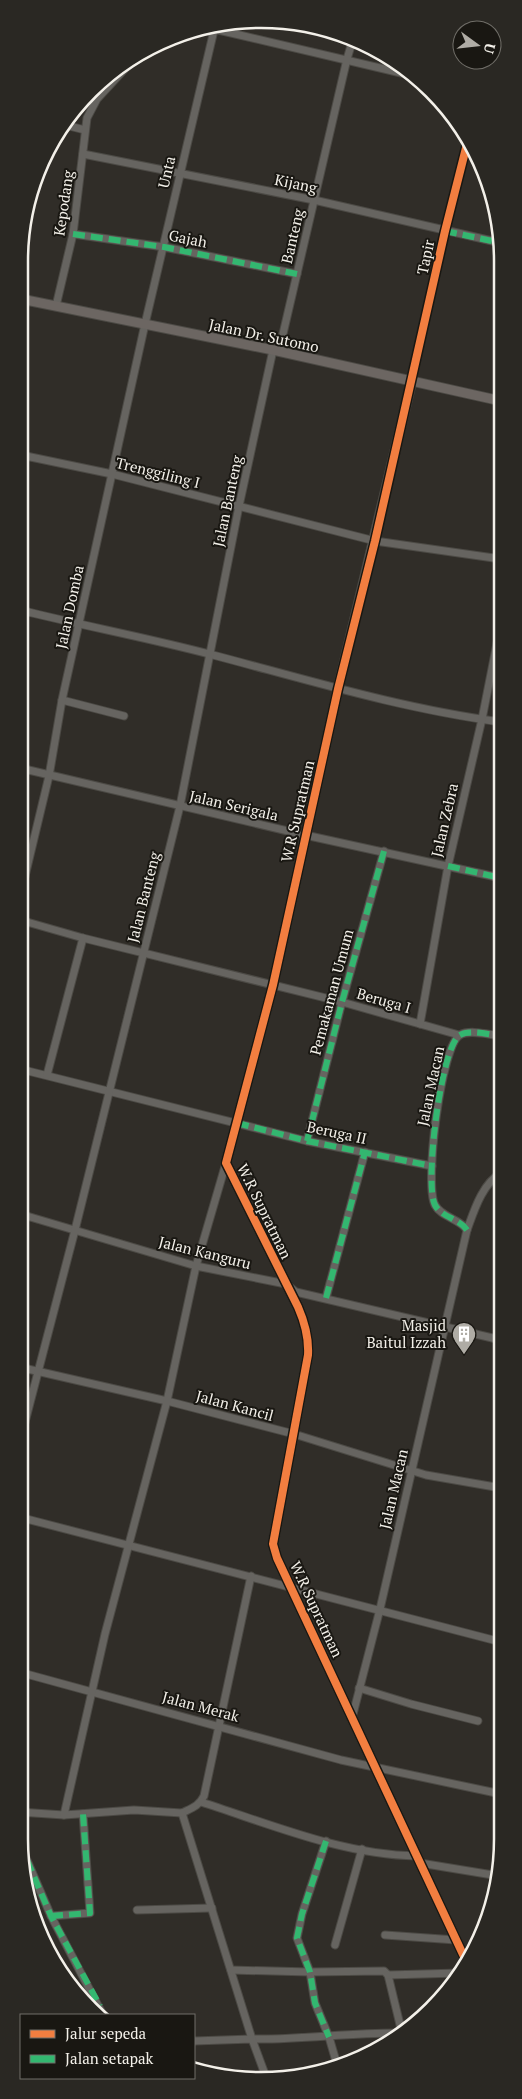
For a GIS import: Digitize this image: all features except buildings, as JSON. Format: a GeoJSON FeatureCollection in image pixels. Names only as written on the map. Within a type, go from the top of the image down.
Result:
{"type":"FeatureCollection","features":[{"type":"Feature","properties":{"kind":"street"},"geometry":{"type":"LineString","coordinates":[[224,30],[398,72]]}},
{"type":"Feature","properties":{"kind":"street","name":"Unta"},"geometry":{"type":"LineString","coordinates":[[145,324],[214,32]]}},
{"type":"Feature","properties":{"kind":"street","name":"Banteng"},"geometry":{"type":"LineString","coordinates":[[276,351],[297,274],[346,59],[351,45]]}},
{"type":"Feature","properties":{"kind":"street","name":"Kepodang"},"geometry":{"type":"LineString","coordinates":[[56,306],[73,234],[87,118],[97,99],[117,78]]}},
{"type":"Feature","properties":{"kind":"street"},"geometry":{"type":"LineString","coordinates":[[71,126],[85,130]]}},
{"type":"Feature","properties":{"kind":"street","name":"Tapir"},"geometry":{"type":"LineString","coordinates":[[412,380],[445,231],[466,149]]}},
{"type":"Feature","properties":{"kind":"street","name":"Kijang"},"geometry":{"type":"LineString","coordinates":[[83,154],[314,200],[494,241]]}},
{"type":"Feature","properties":{"kind":"street","name":"Gajah"},"geometry":{"type":"LineString","coordinates":[[73,234],[164,247],[297,274]]}},
{"type":"Feature","properties":{"kind":"street","name":"Jalan Dr. Sutomo"},"geometry":{"type":"LineString","coordinates":[[28,301],[276,351],[494,399]]}},
{"type":"Feature","properties":{"kind":"street","name":"Jalan Domba"},"geometry":{"type":"LineString","coordinates":[[28,864],[49,776],[62,700],[145,324]]}},
{"type":"Feature","properties":{"kind":"street","name":"Jalan Banteng"},"geometry":{"type":"LineString","coordinates":[[28,1410],[75,1230],[180,806],[239,506],[276,351]]}},
{"type":"Feature","properties":{"kind":"street","name":"W.R Supratman"},"geometry":{"type":"LineString","coordinates":[[412,380],[375,541],[338,689],[273,985],[226,1163],[303,1319],[309,1342],[273,1544],[463,1955]]}},
{"type":"Feature","properties":{"kind":"street","name":"Trenggiling I"},"geometry":{"type":"LineString","coordinates":[[28,456],[112,474],[375,541],[494,558]]}},
{"type":"Feature","properties":{"kind":"street"},"geometry":{"type":"LineString","coordinates":[[28,612],[211,654],[338,689],[494,721]]}},
{"type":"Feature","properties":{"kind":"street","name":"Jalan Zebra"},"geometry":{"type":"LineString","coordinates":[[420,1024],[448,866],[494,659]]}},
{"type":"Feature","properties":{"kind":"street"},"geometry":{"type":"LineString","coordinates":[[62,700],[124,716]]}},
{"type":"Feature","properties":{"kind":"street","name":"Jalan Serigala"},"geometry":{"type":"LineString","coordinates":[[28,770],[494,876]]}},
{"type":"Feature","properties":{"kind":"street","name":"Pemakaman Umum"},"geometry":{"type":"LineString","coordinates":[[307,1140],[342,1002],[384,852]]}},
{"type":"Feature","properties":{"kind":"street","name":"Beruga I"},"geometry":{"type":"LineString","coordinates":[[28,922],[82,938],[342,1002],[459,1035]]}},
{"type":"Feature","properties":{"kind":"street"},"geometry":{"type":"LineString","coordinates":[[48,1075],[82,938]]}},
{"type":"Feature","properties":{"kind":"street","name":"Jalan Macan"},"geometry":{"type":"LineString","coordinates":[[467,1230],[463,1224],[440,1212],[434,1205],[432,1166],[434,1126],[448,1058],[454,1041],[459,1035],[467,1032],[494,1035]]}},
{"type":"Feature","properties":{"kind":"street","name":"Beruga II"},"geometry":{"type":"LineString","coordinates":[[28,1071],[307,1140],[432,1166]]}},
{"type":"Feature","properties":{"kind":"street"},"geometry":{"type":"LineString","coordinates":[[326,1298],[365,1152]]}},
{"type":"Feature","properties":{"kind":"street"},"geometry":{"type":"LineString","coordinates":[[64,1815],[105,1634],[167,1401],[196,1266],[226,1163]]}},
{"type":"Feature","properties":{"kind":"street","name":"Jalan Macan"},"geometry":{"type":"LineString","coordinates":[[352,1718],[380,1609],[467,1230],[478,1200],[494,1178]]}},
{"type":"Feature","properties":{"kind":"street","name":"Jalan Kanguru"},"geometry":{"type":"LineString","coordinates":[[28,1216],[196,1266],[286,1284],[296,1292],[494,1338]]}},
{"type":"Feature","properties":{"kind":"street","name":"Jalan Kancil"},"geometry":{"type":"LineString","coordinates":[[28,1369],[167,1401],[294,1434],[426,1476],[494,1487]]}},
{"type":"Feature","properties":{"kind":"street"},"geometry":{"type":"LineString","coordinates":[[28,1519],[494,1640]]}},
{"type":"Feature","properties":{"kind":"street"},"geometry":{"type":"LineString","coordinates":[[28,1813],[64,1815],[134,1810],[182,1813],[196,1807],[201,1802],[250,1576]]}},
{"type":"Feature","properties":{"kind":"street","name":"Jalan Merak"},"geometry":{"type":"LineString","coordinates":[[28,1674],[219,1725],[341,1760],[494,1792]]}},
{"type":"Feature","properties":{"kind":"street"},"geometry":{"type":"LineString","coordinates":[[359,1688],[411,1704],[478,1721]]}},
{"type":"Feature","properties":{"kind":"street"},"geometry":{"type":"LineString","coordinates":[[201,1802],[326,1841],[381,1854],[418,1859],[492,1874]]}},
{"type":"Feature","properties":{"kind":"street"},"geometry":{"type":"LineString","coordinates":[[182,1813],[252,2039],[264,2072]]}},
{"type":"Feature","properties":{"kind":"street"},"geometry":{"type":"LineString","coordinates":[[51,1916],[90,1913],[83,1814]]}},
{"type":"Feature","properties":{"kind":"street"},"geometry":{"type":"LineString","coordinates":[[326,1841],[298,1928],[298,1944],[310,1972],[315,2003],[329,2036],[336,2059]]}},
{"type":"Feature","properties":{"kind":"street"},"geometry":{"type":"LineString","coordinates":[[335,1945],[362,1849]]}},
{"type":"Feature","properties":{"kind":"street"},"geometry":{"type":"LineString","coordinates":[[29,1864],[51,1916],[93,2000]]}},
{"type":"Feature","properties":{"kind":"street"},"geometry":{"type":"LineString","coordinates":[[138,1910],[212,1908]]}},
{"type":"Feature","properties":{"kind":"street"},"geometry":{"type":"LineString","coordinates":[[384,1935],[456,1940]]}},
{"type":"Feature","properties":{"kind":"street"},"geometry":{"type":"LineString","coordinates":[[231,1970],[380,1971],[388,1975],[451,1973]]}},
{"type":"Feature","properties":{"kind":"street"},"geometry":{"type":"LineString","coordinates":[[388,1975],[400,2025]]}},
{"type":"Feature","properties":{"kind":"street"},"geometry":{"type":"LineString","coordinates":[[195,2041],[389,2033]]}},
{"type":"Feature","properties":{"kind":"marked path"},"geometry":{"type":"LineString","coordinates":[[445,231],[494,241]]}},
{"type":"Feature","properties":{"kind":"marked path"},"geometry":{"type":"LineString","coordinates":[[73,234],[164,247],[297,274]]}},
{"type":"Feature","properties":{"kind":"marked path"},"geometry":{"type":"LineString","coordinates":[[307,1141],[342,1002],[384,851]]}},
{"type":"Feature","properties":{"kind":"marked path"},"geometry":{"type":"LineString","coordinates":[[448,866],[494,876]]}},
{"type":"Feature","properties":{"kind":"marked path"},"geometry":{"type":"LineString","coordinates":[[467,1230],[460,1223],[442,1213],[435,1205],[432,1192],[432,1171],[436,1116],[441,1088],[453,1044],[464,1033],[474,1032],[494,1035]]}},
{"type":"Feature","properties":{"kind":"marked path"},"geometry":{"type":"LineString","coordinates":[[237,1123],[307,1141],[432,1166]]}},
{"type":"Feature","properties":{"kind":"marked path"},"geometry":{"type":"LineString","coordinates":[[326,1298],[365,1152]]}},
{"type":"Feature","properties":{"kind":"marked path"},"geometry":{"type":"LineString","coordinates":[[51,1916],[90,1913],[83,1814]]}},
{"type":"Feature","properties":{"kind":"marked path"},"geometry":{"type":"LineString","coordinates":[[326,1841],[302,1914],[297,1938],[310,1972],[315,2003],[329,2037]]}},
{"type":"Feature","properties":{"kind":"marked path"},"geometry":{"type":"LineString","coordinates":[[29,1864],[51,1916],[100,2006]]}},
{"type":"Feature","properties":{"kind":"cycle path"},"geometry":{"type":"LineString","coordinates":[[463,1955],[277,1558],[273,1544],[308,1355],[307,1337],[305,1325],[298,1307],[226,1163],[273,985],[338,689],[375,541],[445,231],[466,149]]}},
{"type":"Feature","properties":{"kind":"place","name":"Masjid Baitul Izzah"},"geometry":{"type":"Point","coordinates":[464,1355]}}]}
